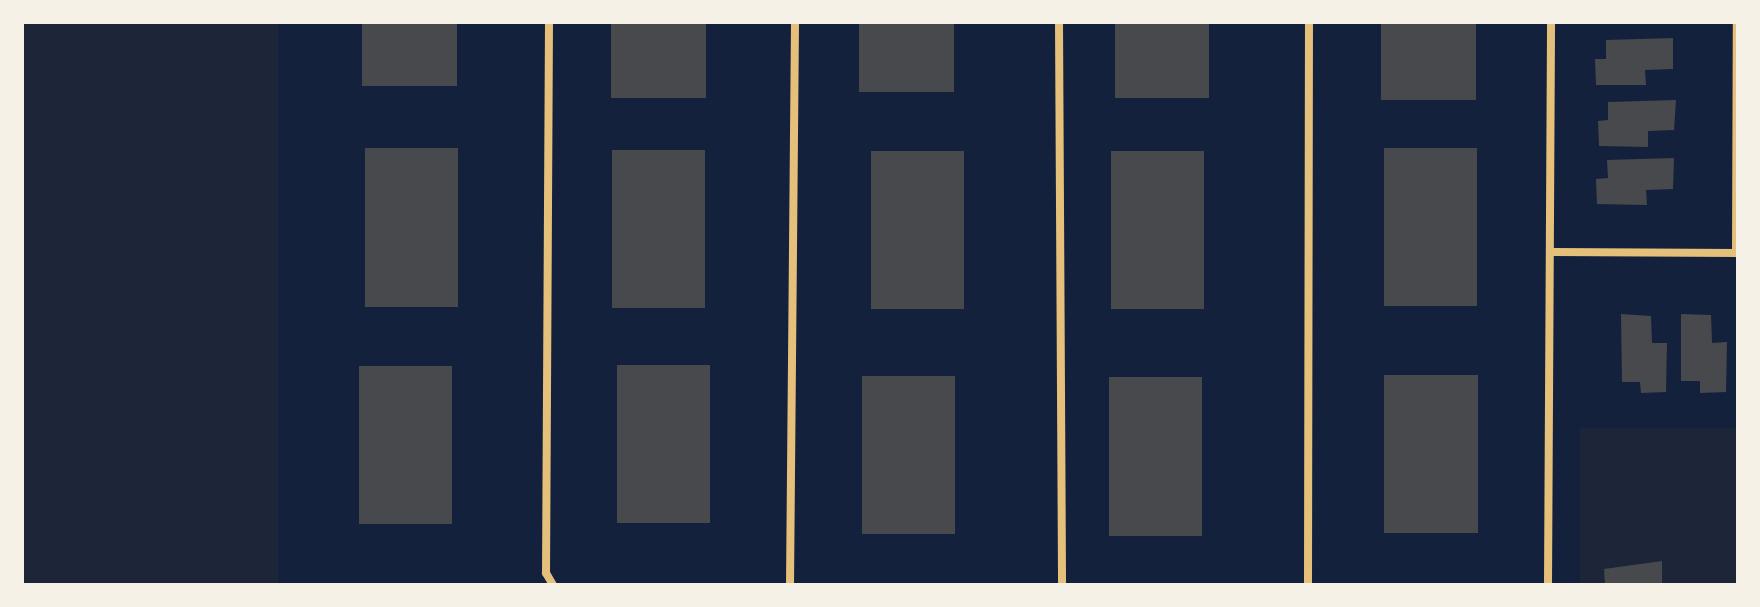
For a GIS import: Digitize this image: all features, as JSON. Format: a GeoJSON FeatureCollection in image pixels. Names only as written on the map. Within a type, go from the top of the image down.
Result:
{"type":"FeatureCollection","features":[{"type":"Feature","properties":{"kind":"street"},"geometry":{"type":"LineString","coordinates":[[549,22],[546,573],[553,585]]}},
{"type":"Feature","properties":{"kind":"street"},"geometry":{"type":"LineString","coordinates":[[790,585],[795,22]]}},
{"type":"Feature","properties":{"kind":"street"},"geometry":{"type":"LineString","coordinates":[[1059,22],[1062,585]]}},
{"type":"Feature","properties":{"kind":"street"},"geometry":{"type":"LineString","coordinates":[[1308,585],[1309,22]]}},
{"type":"Feature","properties":{"kind":"street"},"geometry":{"type":"LineString","coordinates":[[1548,585],[1551,22]]}},
{"type":"Feature","properties":{"kind":"street"},"geometry":{"type":"LineString","coordinates":[[1552,252],[1737,253],[1737,22]]}},
{"type":"Feature","properties":{"kind":"shaded area"},"geometry":{"type":"Polygon","coordinates":[[[22,22],[278,22],[278,585],[22,585],[22,22]]]}},
{"type":"Feature","properties":{"kind":"shaded area"},"geometry":{"type":"Polygon","coordinates":[[[1580,428],[1738,428],[1738,585],[1580,585],[1580,428]]]}},
{"type":"Feature","properties":{"kind":"building"},"geometry":{"type":"Polygon","coordinates":[[[362,22],[457,22],[457,86],[362,86],[362,22]]]}},
{"type":"Feature","properties":{"kind":"building"},"geometry":{"type":"Polygon","coordinates":[[[611,22],[706,22],[706,98],[611,98],[611,22]]]}},
{"type":"Feature","properties":{"kind":"building"},"geometry":{"type":"Polygon","coordinates":[[[859,22],[954,22],[954,92],[859,92],[859,22]]]}},
{"type":"Feature","properties":{"kind":"building"},"geometry":{"type":"Polygon","coordinates":[[[1115,22],[1209,22],[1209,98],[1115,98],[1115,22]]]}},
{"type":"Feature","properties":{"kind":"building"},"geometry":{"type":"Polygon","coordinates":[[[1381,22],[1476,22],[1476,100],[1381,100],[1381,22]]]}},
{"type":"Feature","properties":{"kind":"building"},"geometry":{"type":"Polygon","coordinates":[[[1673,38],[1673,69],[1645,70],[1646,85],[1596,85],[1595,59],[1606,59],[1606,40],[1673,38]]]}},
{"type":"Feature","properties":{"kind":"building"},"geometry":{"type":"Polygon","coordinates":[[[1676,100],[1674,130],[1648,131],[1648,147],[1599,146],[1598,121],[1608,120],[1608,102],[1676,100]]]}},
{"type":"Feature","properties":{"kind":"building"},"geometry":{"type":"Polygon","coordinates":[[[365,148],[458,148],[458,307],[365,307],[365,148]]]}},
{"type":"Feature","properties":{"kind":"building"},"geometry":{"type":"Polygon","coordinates":[[[1384,148],[1477,148],[1477,306],[1384,306],[1384,148]]]}},
{"type":"Feature","properties":{"kind":"building"},"geometry":{"type":"Polygon","coordinates":[[[612,150],[705,150],[705,308],[612,308],[612,150]]]}},
{"type":"Feature","properties":{"kind":"building"},"geometry":{"type":"Polygon","coordinates":[[[871,151],[964,151],[964,309],[871,309],[871,151]]]}},
{"type":"Feature","properties":{"kind":"building"},"geometry":{"type":"Polygon","coordinates":[[[1111,151],[1204,151],[1204,309],[1111,309],[1111,151]]]}},
{"type":"Feature","properties":{"kind":"building"},"geometry":{"type":"Polygon","coordinates":[[[1674,158],[1673,189],[1646,190],[1647,205],[1597,204],[1596,179],[1608,178],[1607,160],[1674,158]]]}},
{"type":"Feature","properties":{"kind":"building"},"geometry":{"type":"Polygon","coordinates":[[[1621,314],[1651,316],[1652,343],[1667,343],[1666,392],[1641,393],[1640,382],[1622,382],[1621,314]]]}},
{"type":"Feature","properties":{"kind":"building"},"geometry":{"type":"Polygon","coordinates":[[[1681,314],[1711,315],[1712,343],[1727,342],[1726,392],[1700,393],[1700,381],[1681,381],[1681,314]]]}},
{"type":"Feature","properties":{"kind":"building"},"geometry":{"type":"Polygon","coordinates":[[[617,365],[710,365],[710,523],[617,523],[617,365]]]}},
{"type":"Feature","properties":{"kind":"building"},"geometry":{"type":"Polygon","coordinates":[[[359,366],[452,366],[452,524],[359,524],[359,366]]]}},
{"type":"Feature","properties":{"kind":"building"},"geometry":{"type":"Polygon","coordinates":[[[1384,375],[1478,375],[1478,533],[1384,533],[1384,375]]]}},
{"type":"Feature","properties":{"kind":"building"},"geometry":{"type":"Polygon","coordinates":[[[862,376],[955,376],[955,534],[862,534],[862,376]]]}},
{"type":"Feature","properties":{"kind":"building"},"geometry":{"type":"Polygon","coordinates":[[[1109,377],[1202,377],[1202,536],[1109,536],[1109,377]]]}},
{"type":"Feature","properties":{"kind":"building"},"geometry":{"type":"Polygon","coordinates":[[[1662,561],[1662,585],[1605,585],[1604,569],[1662,561]]]}}]}
